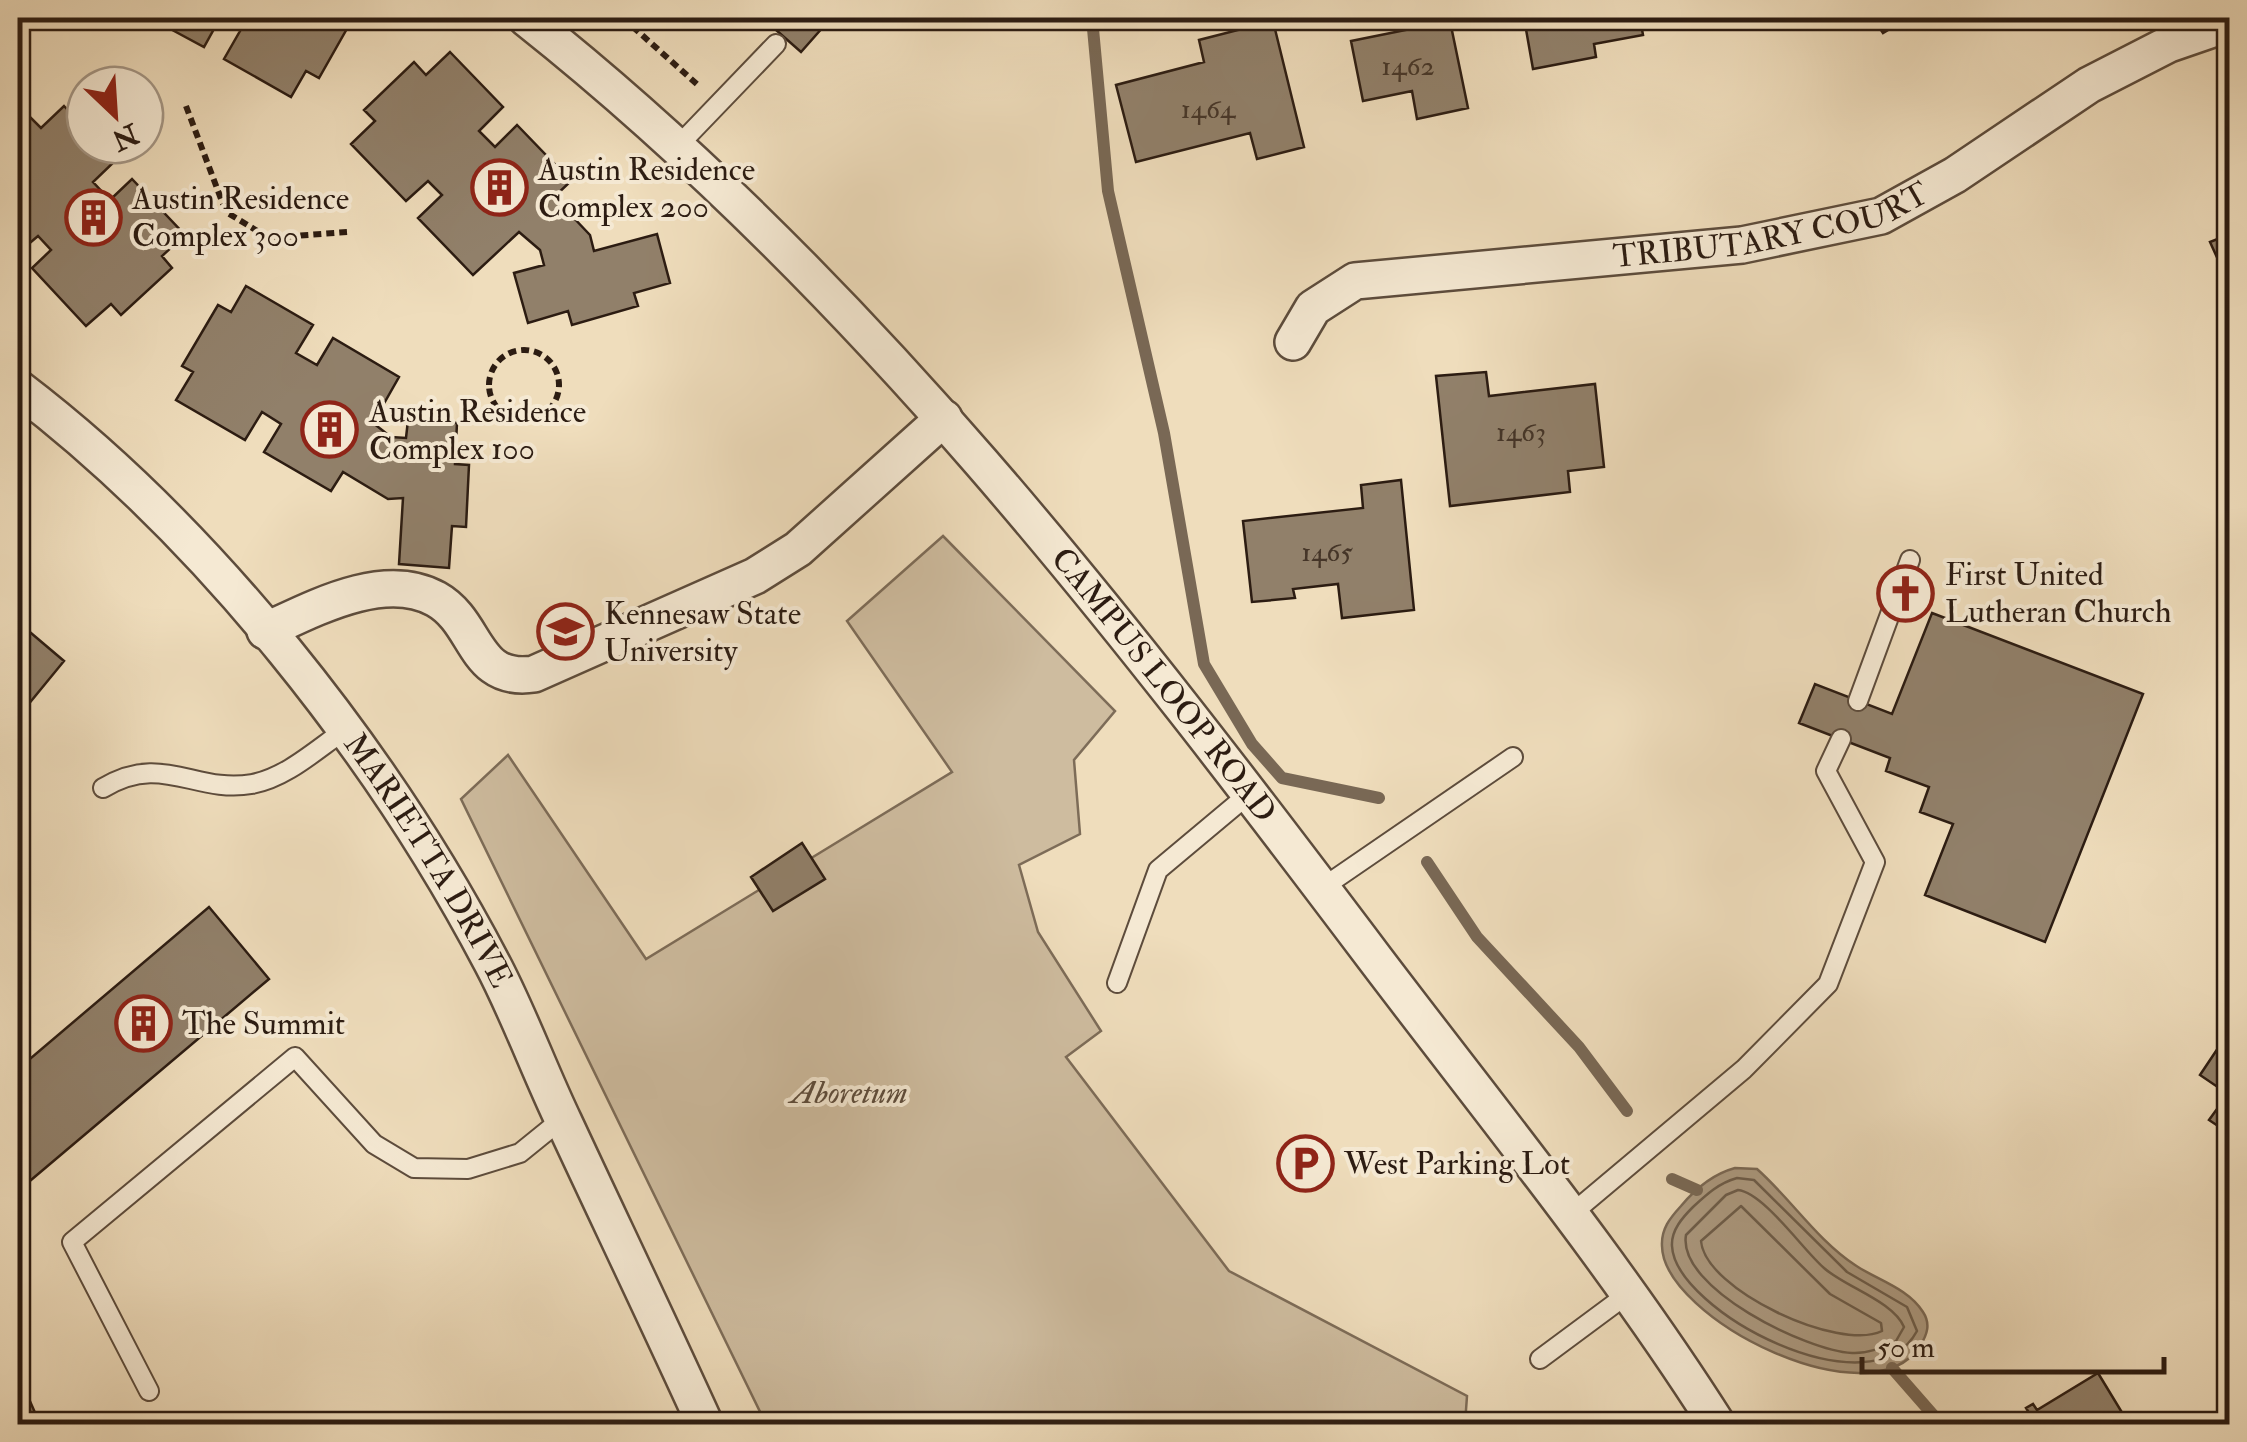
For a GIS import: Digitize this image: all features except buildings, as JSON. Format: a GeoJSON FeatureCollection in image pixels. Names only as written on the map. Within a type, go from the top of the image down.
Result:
{"type":"FeatureCollection","features":[{"type":"Feature","properties":{"kind":"street","name":"CAMPUS LOOP ROAD"},"geometry":{"type":"LineString","coordinates":[[528,18],[676,148],[805,272],[944,418],[1250,793],[1629,1293],[1717,1424]]}},
{"type":"Feature","properties":{"kind":"street","name":"TRIBUTARY COURT"},"geometry":{"type":"LineString","coordinates":[[1293,342],[1314,308],[1355,281],[1742,245],[1881,216],[1955,175],[2020,127],[2089,85],[2169,44],[2230,23]]}},
{"type":"Feature","properties":{"kind":"street","name":"MARIETTA DRIVE"},"geometry":{"type":"LineString","coordinates":[[24,404],[72,429],[166,521],[265,631],[345,730],[412,825],[492,964],[705,1424]]}},
{"type":"Feature","properties":{"kind":"street"},"geometry":{"type":"LineString","coordinates":[[265,631],[337,601],[402,589],[437,600],[497,672],[513,677],[534,674],[755,576],[798,550],[944,418]]}},
{"type":"Feature","properties":{"kind":"lane"},"geometry":{"type":"LineString","coordinates":[[676,148],[776,44]]}},
{"type":"Feature","properties":{"kind":"lane"},"geometry":{"type":"LineString","coordinates":[[1858,701],[1910,560]]}},
{"type":"Feature","properties":{"kind":"lane"},"geometry":{"type":"LineString","coordinates":[[103,788],[150,770],[227,785],[260,782],[345,730]]}},
{"type":"Feature","properties":{"kind":"lane"},"geometry":{"type":"LineString","coordinates":[[1569,1216],[1744,1069],[1828,984],[1875,862],[1826,771],[1842,739]]}},
{"type":"Feature","properties":{"kind":"lane"},"geometry":{"type":"LineString","coordinates":[[1322,888],[1513,757]]}},
{"type":"Feature","properties":{"kind":"lane"},"geometry":{"type":"LineString","coordinates":[[1117,982],[1158,870],[1250,793]]}},
{"type":"Feature","properties":{"kind":"lane"},"geometry":{"type":"LineString","coordinates":[[149,1391],[72,1242],[295,1057],[374,1144],[414,1168],[468,1169],[520,1153],[562,1119]]}},
{"type":"Feature","properties":{"kind":"lane"},"geometry":{"type":"LineString","coordinates":[[1540,1358],[1629,1293]]}},
{"type":"Feature","properties":{"kind":"path"},"geometry":{"type":"LineString","coordinates":[[623,18],[720,102]]}},
{"type":"Feature","properties":{"kind":"path"},"geometry":{"type":"LineString","coordinates":[[186,106],[226,212],[269,238],[347,232]]}},
{"type":"Feature","properties":{"kind":"path"},"geometry":{"type":"LineString","coordinates":[[535,351],[554,365],[560,386],[543,416],[520,421],[498,410],[492,400],[489,376],[502,357],[512,352],[535,351]]}},
{"type":"Feature","properties":{"kind":"green space","name":"Aboretum"},"geometry":{"type":"Polygon","coordinates":[[[943,536],[1115,711],[1074,760],[1080,834],[1019,865],[1038,932],[1101,1031],[1066,1057],[1229,1271],[1467,1396],[1465,1424],[766,1424],[461,799],[508,755],[646,959],[952,772],[847,621],[943,536]]]}},
{"type":"Feature","properties":{"kind":"water"},"geometry":{"type":"Polygon","coordinates":[[[1735,1168],[1757,1169],[1841,1255],[1917,1304],[1927,1325],[1920,1346],[1895,1367],[1859,1373],[1817,1367],[1773,1352],[1731,1330],[1696,1303],[1671,1274],[1662,1246],[1663,1234],[1670,1219],[1693,1193],[1712,1178],[1735,1168]]]}},
{"type":"Feature","properties":{"kind":"waterway"},"geometry":{"type":"LineString","coordinates":[[1092,18],[1108,191],[1164,433],[1204,664],[1252,744],[1282,778],[1379,798]]}},
{"type":"Feature","properties":{"kind":"waterway"},"geometry":{"type":"LineString","coordinates":[[1427,862],[1477,937],[1579,1047],[1627,1111]]}},
{"type":"Feature","properties":{"kind":"waterway"},"geometry":{"type":"LineString","coordinates":[[1672,1179],[1697,1190]]}},
{"type":"Feature","properties":{"kind":"waterway"},"geometry":{"type":"LineString","coordinates":[[1892,1368],[1941,1424]]}},
{"type":"Feature","properties":{"kind":"place","name":"Austin Residence Complex 200"},"geometry":{"type":"Point","coordinates":[499,188]}},
{"type":"Feature","properties":{"kind":"place","name":"Austin Residence Complex 300"},"geometry":{"type":"Point","coordinates":[93,217]}},
{"type":"Feature","properties":{"kind":"place","name":"Austin Residence Complex 100"},"geometry":{"type":"Point","coordinates":[330,430]}},
{"type":"Feature","properties":{"kind":"place","name":"First United Lutheran Church"},"geometry":{"type":"Point","coordinates":[1906,593]}},
{"type":"Feature","properties":{"kind":"place","name":"Kennesaw State University"},"geometry":{"type":"Point","coordinates":[565,632]}},
{"type":"Feature","properties":{"kind":"place","name":"The Summit"},"geometry":{"type":"Point","coordinates":[143,1024]}},
{"type":"Feature","properties":{"kind":"place","name":"West Parking Lot"},"geometry":{"type":"Point","coordinates":[1305,1164]}}]}
